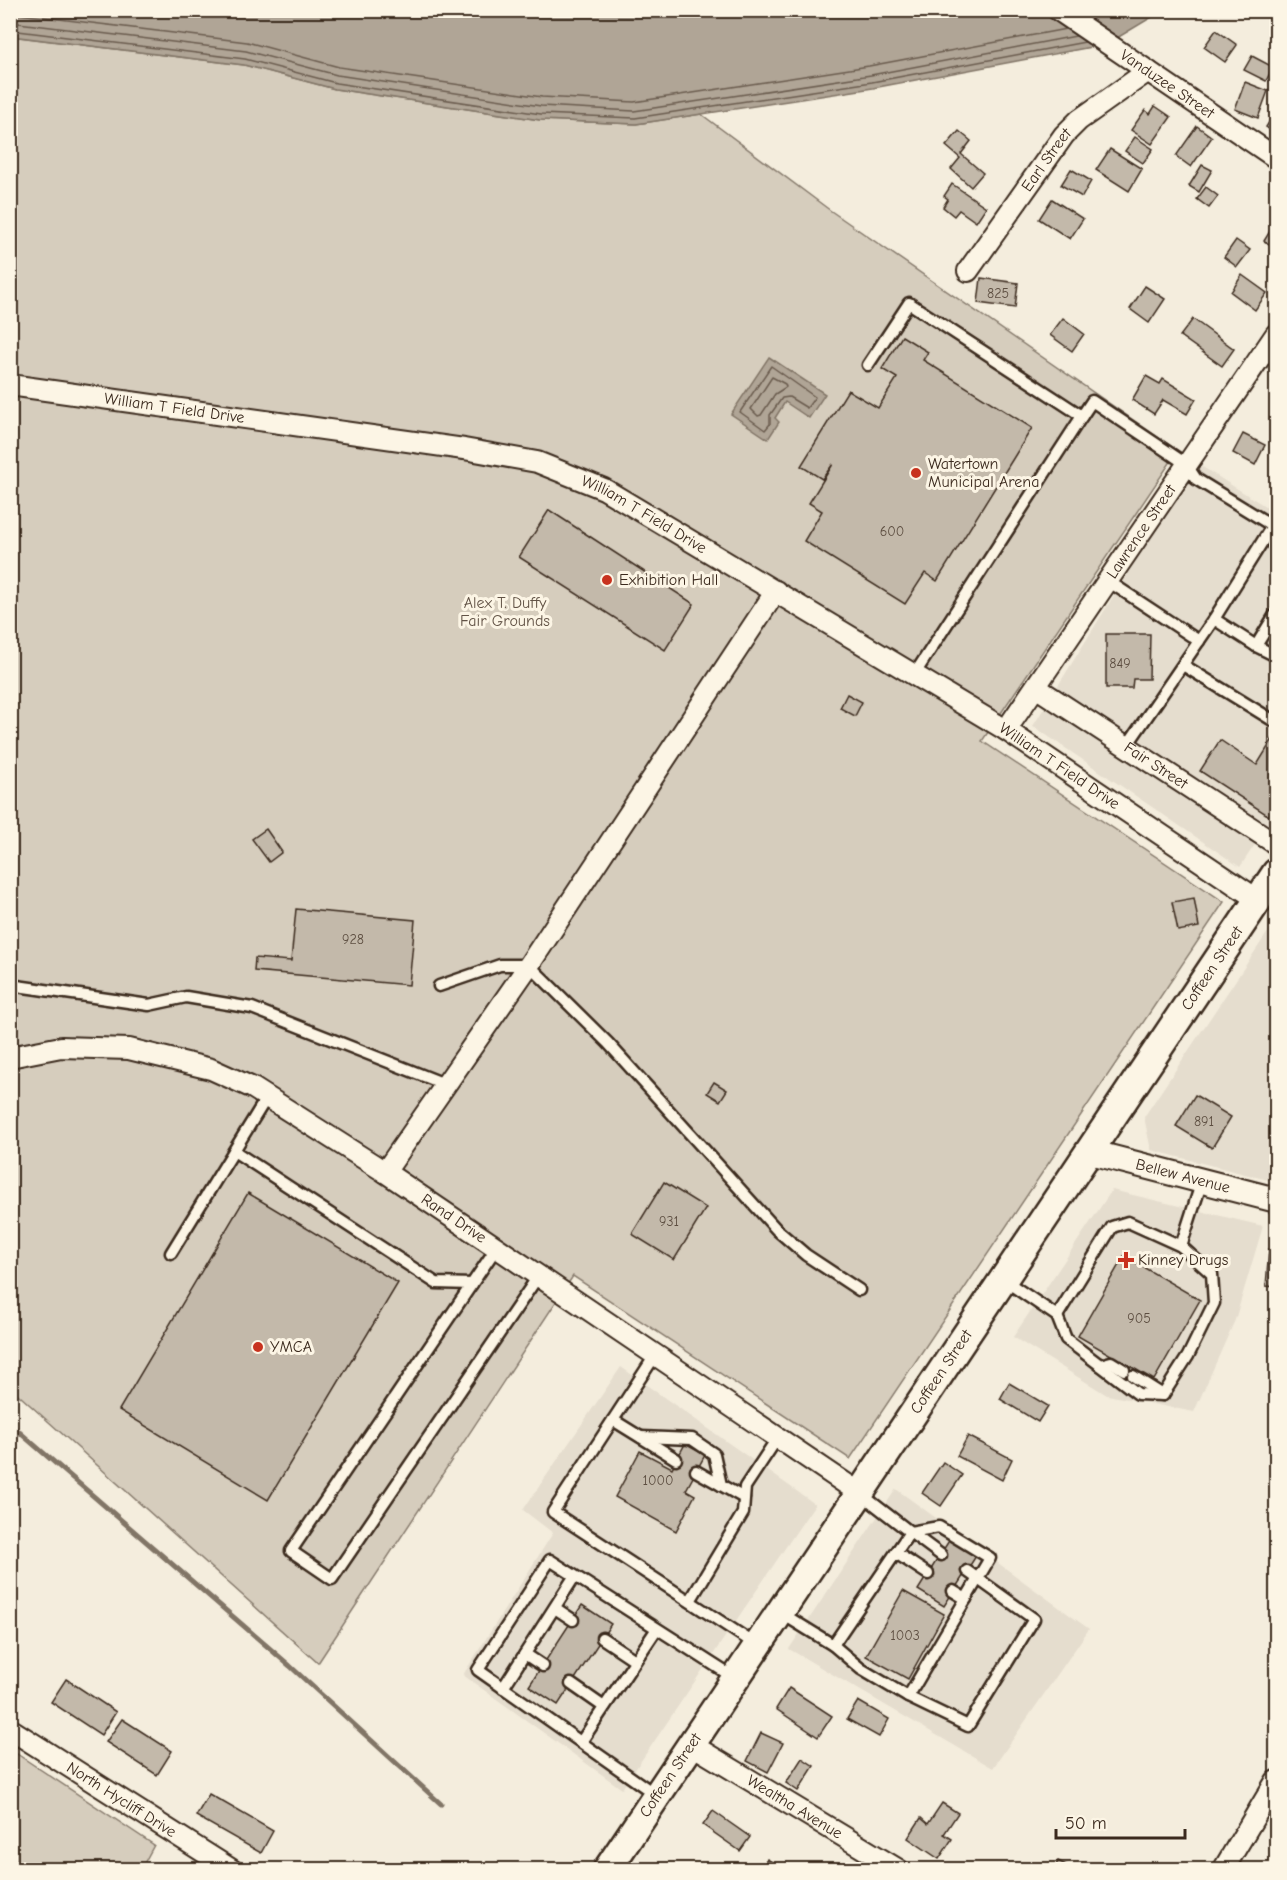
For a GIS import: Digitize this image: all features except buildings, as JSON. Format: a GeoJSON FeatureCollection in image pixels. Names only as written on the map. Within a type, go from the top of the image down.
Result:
{"type":"FeatureCollection","features":[{"type":"Feature","properties":{"kind":"main road","name":"Coffeen Street"},"geometry":{"type":"LineString","coordinates":[[607,1869],[759,1646],[1276,873]]}},
{"type":"Feature","properties":{"kind":"street","name":"Vanduzee Street"},"geometry":{"type":"LineString","coordinates":[[1058,10],[1276,158]]}},
{"type":"Feature","properties":{"kind":"street","name":"Earl Street"},"geometry":{"type":"LineString","coordinates":[[968,271],[1064,135],[1141,67]]}},
{"type":"Feature","properties":{"kind":"street","name":"Lawrence Street"},"geometry":{"type":"LineString","coordinates":[[1006,730],[1037,688],[1186,464],[1276,334]]}},
{"type":"Feature","properties":{"kind":"street","name":"William T Field Drive"},"geometry":{"type":"LineString","coordinates":[[10,385],[537,462],[604,489],[1006,730],[1258,900]]}},
{"type":"Feature","properties":{"kind":"street"},"geometry":{"type":"LineString","coordinates":[[385,1172],[529,965],[776,591]]}},
{"type":"Feature","properties":{"kind":"street","name":"Fair Street"},"geometry":{"type":"LineString","coordinates":[[1037,688],[1276,844]]}},
{"type":"Feature","properties":{"kind":"street","name":"Rand Drive"},"geometry":{"type":"LineString","coordinates":[[10,1058],[61,1047],[129,1049],[211,1070],[267,1097],[385,1172],[861,1494]]}},
{"type":"Feature","properties":{"kind":"street","name":"Bellew Avenue"},"geometry":{"type":"LineString","coordinates":[[1090,1152],[1276,1200]]}},
{"type":"Feature","properties":{"kind":"street","name":"North Hycliff Drive"},"geometry":{"type":"LineString","coordinates":[[10,1729],[231,1869]]}},
{"type":"Feature","properties":{"kind":"street","name":"Wealtha Avenue"},"geometry":{"type":"LineString","coordinates":[[692,1745],[899,1869]]}},
{"type":"Feature","properties":{"kind":"street"},"geometry":{"type":"LineString","coordinates":[[1223,1869],[1276,1781]]}},
{"type":"Feature","properties":{"kind":"lane"},"geometry":{"type":"LineString","coordinates":[[868,365],[909,303],[1082,416]]}},
{"type":"Feature","properties":{"kind":"lane"},"geometry":{"type":"LineString","coordinates":[[914,675],[1092,401],[1186,464],[1196,479],[1274,527],[1126,747]]}},
{"type":"Feature","properties":{"kind":"lane"},"geometry":{"type":"LineString","coordinates":[[1108,581],[1199,641]]}},
{"type":"Feature","properties":{"kind":"lane"},"geometry":{"type":"LineString","coordinates":[[1256,646],[1276,613]]}},
{"type":"Feature","properties":{"kind":"lane"},"geometry":{"type":"LineString","coordinates":[[1214,619],[1276,656]]}},
{"type":"Feature","properties":{"kind":"lane"},"geometry":{"type":"LineString","coordinates":[[1183,665],[1274,721]]}},
{"type":"Feature","properties":{"kind":"lane"},"geometry":{"type":"LineString","coordinates":[[439,986],[500,965],[529,965],[608,1043],[777,1230],[806,1255],[859,1290]]}},
{"type":"Feature","properties":{"kind":"lane"},"geometry":{"type":"LineString","coordinates":[[10,985],[149,1005],[186,997],[252,1008],[447,1085]]}},
{"type":"Feature","properties":{"kind":"lane"},"geometry":{"type":"LineString","coordinates":[[171,1253],[267,1097]]}},
{"type":"Feature","properties":{"kind":"lane"},"geometry":{"type":"LineString","coordinates":[[234,1151],[436,1283],[472,1284]]}},
{"type":"Feature","properties":{"kind":"lane"},"geometry":{"type":"LineString","coordinates":[[1181,1246],[1202,1181]]}},
{"type":"Feature","properties":{"kind":"lane"},"geometry":{"type":"LineString","coordinates":[[1057,1316],[1112,1227],[1128,1222],[1181,1246],[1212,1274],[1214,1303],[1188,1356],[1163,1395]]}},
{"type":"Feature","properties":{"kind":"lane"},"geometry":{"type":"LineString","coordinates":[[497,1247],[291,1551],[332,1579],[539,1275]]}},
{"type":"Feature","properties":{"kind":"lane"},"geometry":{"type":"LineString","coordinates":[[1004,1280],[1057,1316],[1066,1339],[1138,1394],[1163,1395]]}},
{"type":"Feature","properties":{"kind":"lane"},"geometry":{"type":"LineString","coordinates":[[656,1354],[553,1512],[759,1646]]}},
{"type":"Feature","properties":{"kind":"lane"},"geometry":{"type":"LineString","coordinates":[[1100,1365],[1111,1362],[1163,1395]]}},
{"type":"Feature","properties":{"kind":"lane"},"geometry":{"type":"LineString","coordinates":[[613,1420],[676,1459]]}},
{"type":"Feature","properties":{"kind":"lane"},"geometry":{"type":"LineString","coordinates":[[641,1437],[692,1439],[714,1454],[721,1485]]}},
{"type":"Feature","properties":{"kind":"lane"},"geometry":{"type":"LineString","coordinates":[[690,1601],[743,1513],[745,1487],[778,1437]]}},
{"type":"Feature","properties":{"kind":"lane"},"geometry":{"type":"LineString","coordinates":[[696,1471],[744,1498]]}},
{"type":"Feature","properties":{"kind":"lane"},"geometry":{"type":"LineString","coordinates":[[861,1494],[941,1555]]}},
{"type":"Feature","properties":{"kind":"lane"},"geometry":{"type":"LineString","coordinates":[[833,1645],[910,1532],[939,1527],[990,1558],[908,1697]]}},
{"type":"Feature","properties":{"kind":"lane"},"geometry":{"type":"LineString","coordinates":[[896,1552],[928,1574]]}},
{"type":"Feature","properties":{"kind":"lane"},"geometry":{"type":"LineString","coordinates":[[657,1796],[478,1670],[550,1560],[736,1680]]}},
{"type":"Feature","properties":{"kind":"lane"},"geometry":{"type":"LineString","coordinates":[[781,1613],[833,1645],[861,1669],[908,1697],[968,1726],[1034,1619],[967,1571]]}},
{"type":"Feature","properties":{"kind":"lane"},"geometry":{"type":"LineString","coordinates":[[503,1688],[574,1577]]}},
{"type":"Feature","properties":{"kind":"lane"},"geometry":{"type":"LineString","coordinates":[[954,1591],[966,1599]]}},
{"type":"Feature","properties":{"kind":"lane"},"geometry":{"type":"LineString","coordinates":[[555,1608],[573,1620]]}},
{"type":"Feature","properties":{"kind":"lane"},"geometry":{"type":"LineString","coordinates":[[581,1742],[656,1630]]}},
{"type":"Feature","properties":{"kind":"lane"},"geometry":{"type":"LineString","coordinates":[[602,1638],[635,1660]]}},
{"type":"Feature","properties":{"kind":"lane"},"geometry":{"type":"LineString","coordinates":[[525,1654],[543,1666]]}},
{"type":"Feature","properties":{"kind":"lane"},"geometry":{"type":"LineString","coordinates":[[571,1684],[604,1707]]}},
{"type":"Feature","properties":{"kind":"shaded area"},"geometry":{"type":"Polygon","coordinates":[[[1196,463],[1276,513],[1276,813],[1240,867],[1033,726],[1196,463]]]}},
{"type":"Feature","properties":{"kind":"shaded area"},"geometry":{"type":"Polygon","coordinates":[[[1276,920],[1276,1182],[1151,1150],[1144,1117],[1276,920]]]}},
{"type":"Feature","properties":{"kind":"shaded area"},"geometry":{"type":"Polygon","coordinates":[[[1112,1190],[1263,1226],[1235,1320],[1194,1412],[1107,1395],[1013,1337],[1112,1190]]]}},
{"type":"Feature","properties":{"kind":"shaded area"},"geometry":{"type":"Polygon","coordinates":[[[621,1367],[815,1504],[622,1789],[463,1675],[553,1533],[523,1510],[621,1367]]]}},
{"type":"Feature","properties":{"kind":"shaded area"},"geometry":{"type":"Polygon","coordinates":[[[896,1489],[1089,1629],[993,1768],[789,1649],[896,1489]]]}},
{"type":"Feature","properties":{"kind":"green space","name":"Alex T. Duffy Fair Grounds"},"geometry":{"type":"Polygon","coordinates":[[[11,36],[244,65],[335,89],[540,120],[636,124],[701,114],[831,211],[1178,451],[982,741],[1224,902],[850,1459],[573,1276],[318,1663],[11,1388],[11,36]]]}},
{"type":"Feature","properties":{"kind":"green space"},"geometry":{"type":"Polygon","coordinates":[[[11,1750],[154,1845],[141,1869],[11,1869],[11,1750]]]}},
{"type":"Feature","properties":{"kind":"water"},"geometry":{"type":"Polygon","coordinates":[[[11,10],[1162,11],[1107,44],[873,88],[636,124],[540,120],[335,89],[244,65],[11,36],[11,10]]]}},
{"type":"Feature","properties":{"kind":"water"},"geometry":{"type":"Polygon","coordinates":[[[769,357],[825,394],[809,418],[785,402],[775,418],[779,422],[768,439],[731,414],[769,357]]]}},
{"type":"Feature","properties":{"kind":"waterway"},"geometry":{"type":"LineString","coordinates":[[10,1424],[290,1666],[441,1804]]}},
{"type":"Feature","properties":{"kind":"place","name":"Watertown Municipal Arena"},"geometry":{"type":"Point","coordinates":[916,473]}},
{"type":"Feature","properties":{"kind":"place","name":"Exhibition Hall"},"geometry":{"type":"Point","coordinates":[607,580]}},
{"type":"Feature","properties":{"kind":"place","name":"Kinney Drugs"},"geometry":{"type":"Point","coordinates":[1126,1260]}},
{"type":"Feature","properties":{"kind":"place","name":"YMCA"},"geometry":{"type":"Point","coordinates":[258,1347]}}]}
